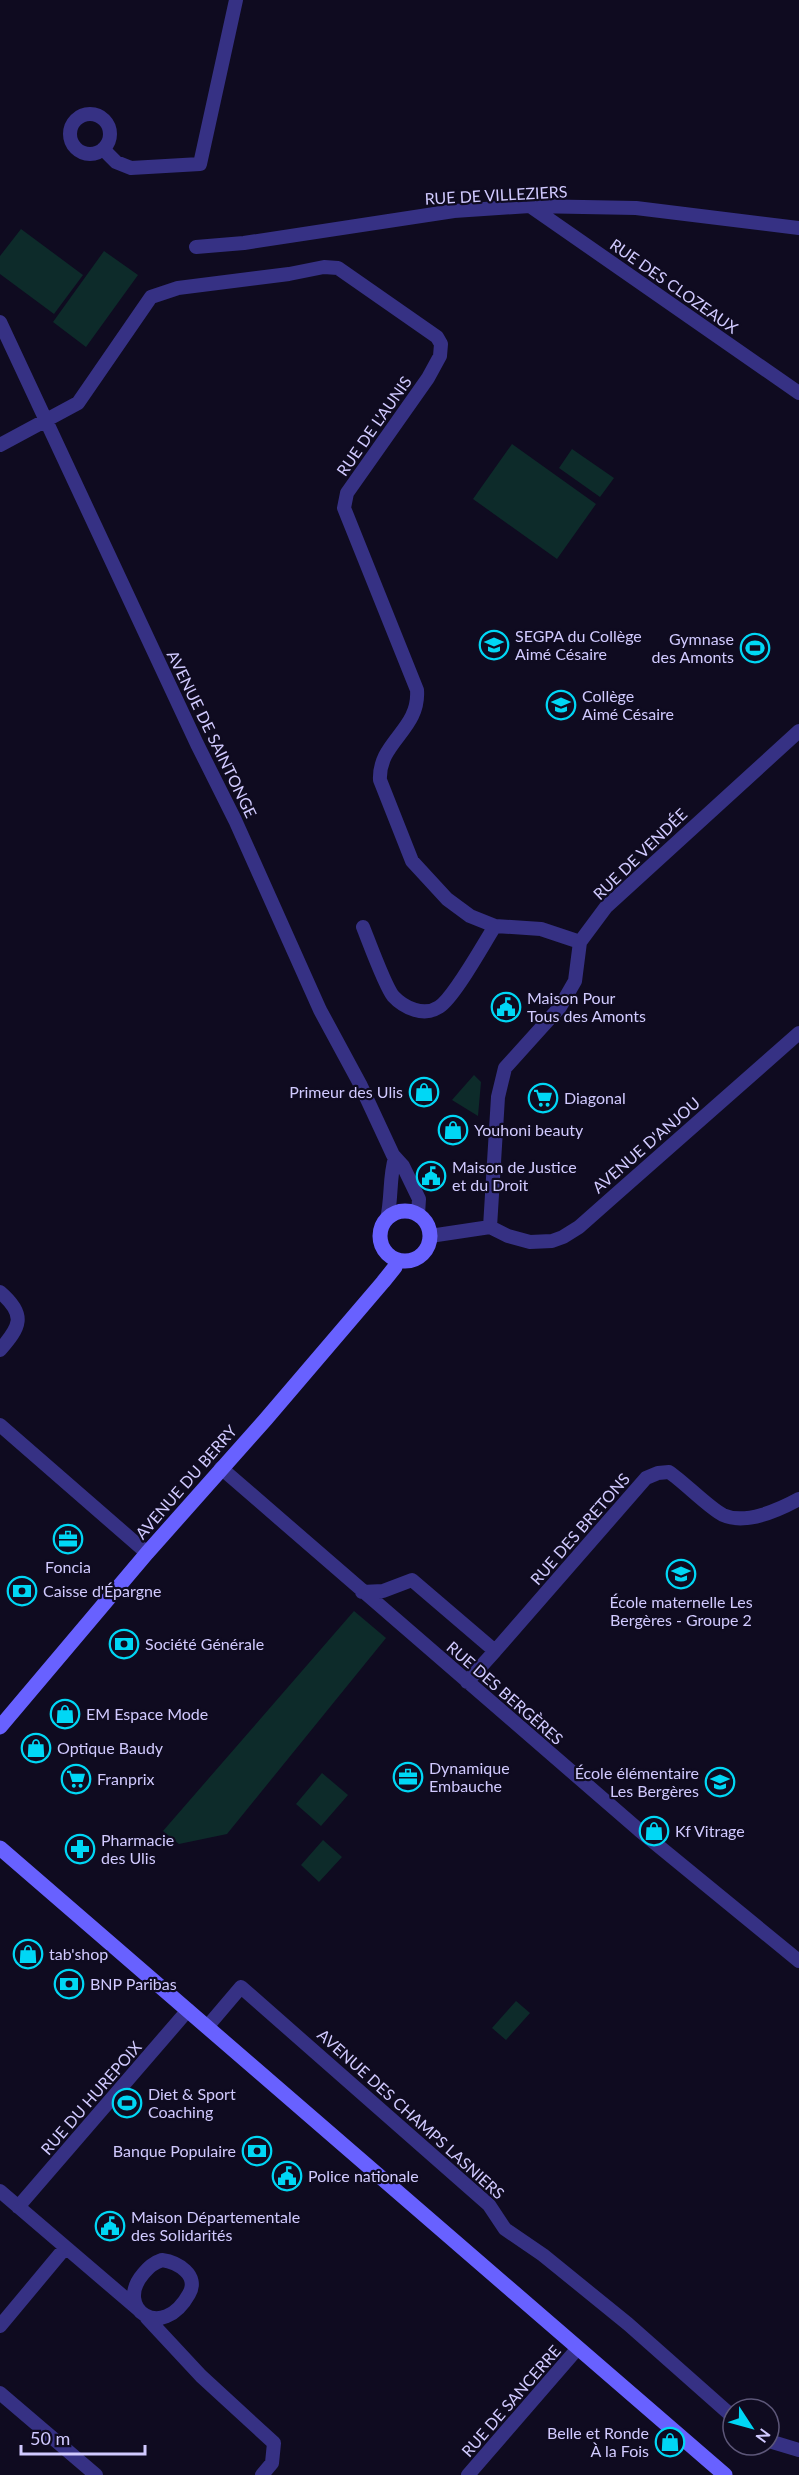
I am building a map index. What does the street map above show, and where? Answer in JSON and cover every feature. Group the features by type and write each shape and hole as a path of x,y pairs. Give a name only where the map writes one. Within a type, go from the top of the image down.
{"street":[{"path":"103,149 116,162 131,168 201,164 236,0"},
{"name":"RUE DE VILLEZIERS","path":"196,247 244,243 454,211 530,206 636,208 799,228"},
{"name":"RUE DES CLOZEAUX","path":"530,206 799,393"},
{"name":"RUE DE L'AUNIS","path":"0,445 78,403 151,297 178,288 289,274 324,267 338,267 437,337 441,344 440,356 428,378 347,493 344,508 417,690 418,703 413,717 384,756 380,769 380,780 412,861 447,899 470,916 495,926 541,929 580,942"},
{"name":"AVENUE DE SAINTONGE","path":"0,322 192,734 235,820 320,1011 360,1084 395,1158 403,1166 419,1199 418,1214"},
{"name":"RUE DE VENDÉE","path":"490,1227 498,1097 505,1068 560,1007 575,981 580,942 606,907 799,731"},
{"path":"363,927 392,995 408,1007 425,1012 440,1007 446,1000 495,926"},
{"name":"AVENUE D'ANJOU","path":"490,1227 508,1236 530,1242 552,1241 579,1227 799,1033"},
{"path":"387,1219 402,1211 418,1214 427,1224 430,1236 426,1251 420,1257 405,1262 397,1260 384,1250 380,1242 382,1226 387,1219 391,1204 391,1171 395,1158"},
{"path":"430,1236 490,1227"},
{"name":"AVENUE DU BERRY","path":"0,1727 147,1553 395,1267 397,1260"},
{"path":"0,1292 15,1308 19,1318 17,1328 0,1350"},
{"path":"0,1425 147,1553"},
{"name":"RUE DES BERGÈRES","path":"221,1468 639,1830 799,1961"},
{"name":"RUE DES BRETONS","path":"495,1651 646,1478 658,1473 669,1472 722,1515 734,1518 784,1507 799,1499"},
{"path":"362,1592 383,1591 412,1580 495,1651 467,1682"},
{"path":"0,1848 725,2475"},
{"name":"AVENUE DES CHAMPS LASNIERS","path":"207,2026 241,1987 489,2205 505,2229 543,2254 721,2405"},
{"name":"RUE DU HUREPOIX","path":"18,2207 188,2010"},
{"path":"0,2191 143,2314 201,2376 274,2443 272,2463 262,2475"},
{"path":"0,2326 65,2248"},
{"name":"RUE DE SANCERRE","path":"468,2475 578,2348"},
{"path":"0,2393 96,2475"},
{"path":"781,2445 799,2450"}],"green space":[{"path":"21,229 83,275 54,314 0,274 0,256"},
{"path":"104,251 138,275 86,347 53,322"},
{"path":"512,444 596,504 557,559 473,499"},
{"path":"572,449 614,478 600,497 559,468"},
{"path":"474,1075 481,1082 478,1116 452,1100"},
{"path":"354,1611 386,1638 227,1834 179,1844 163,1831"},
{"path":"322,1773 348,1795 321,1826 296,1804"},
{"path":"323,1840 342,1857 319,1882 301,1865"},
{"path":"516,2001 530,2013 506,2040 492,2028"}],"place":[{"name":"SEGPA du Collège Aimé Césaire","path":"494,645"},
{"name":"Gymnase des Amonts","path":"755,648"},
{"name":"Collège Aimé Césaire","path":"561,705"},
{"name":"Maison Pour Tous des Amonts","path":"506,1007"},
{"name":"Primeur des Ulis","path":"424,1092"},
{"name":"Diagonal","path":"543,1098"},
{"name":"Youhoni beauty","path":"453,1130"},
{"name":"Maison de Justice et du Droit","path":"431,1176"},
{"name":"Foncia","path":"68,1539"},
{"name":"École maternelle Les Bergères - Groupe 2","path":"681,1574"},
{"name":"Caisse d'Épargne","path":"22,1591"},
{"name":"Société Générale","path":"124,1644"},
{"name":"EM Espace Mode","path":"65,1714"},
{"name":"Optique Baudy","path":"36,1748"},
{"name":"Dynamique Embauche","path":"408,1777"},
{"name":"Franprix","path":"76,1779"},
{"name":"École élémentaire Les Bergères","path":"720,1782"},
{"name":"Kf Vitrage","path":"654,1831"},
{"name":"Pharmacie des Ulis","path":"80,1849"},
{"name":"tab'shop","path":"28,1954"},
{"name":"BNP Paribas","path":"69,1984"},
{"name":"Diet & Sport Coaching","path":"127,2103"},
{"name":"Banque Populaire","path":"257,2151"},
{"name":"Police nationale","path":"287,2176"},
{"name":"Maison Départementale des Solidarités","path":"110,2226"},
{"name":"Belle et Ronde À la Fois","path":"670,2442"}]}
